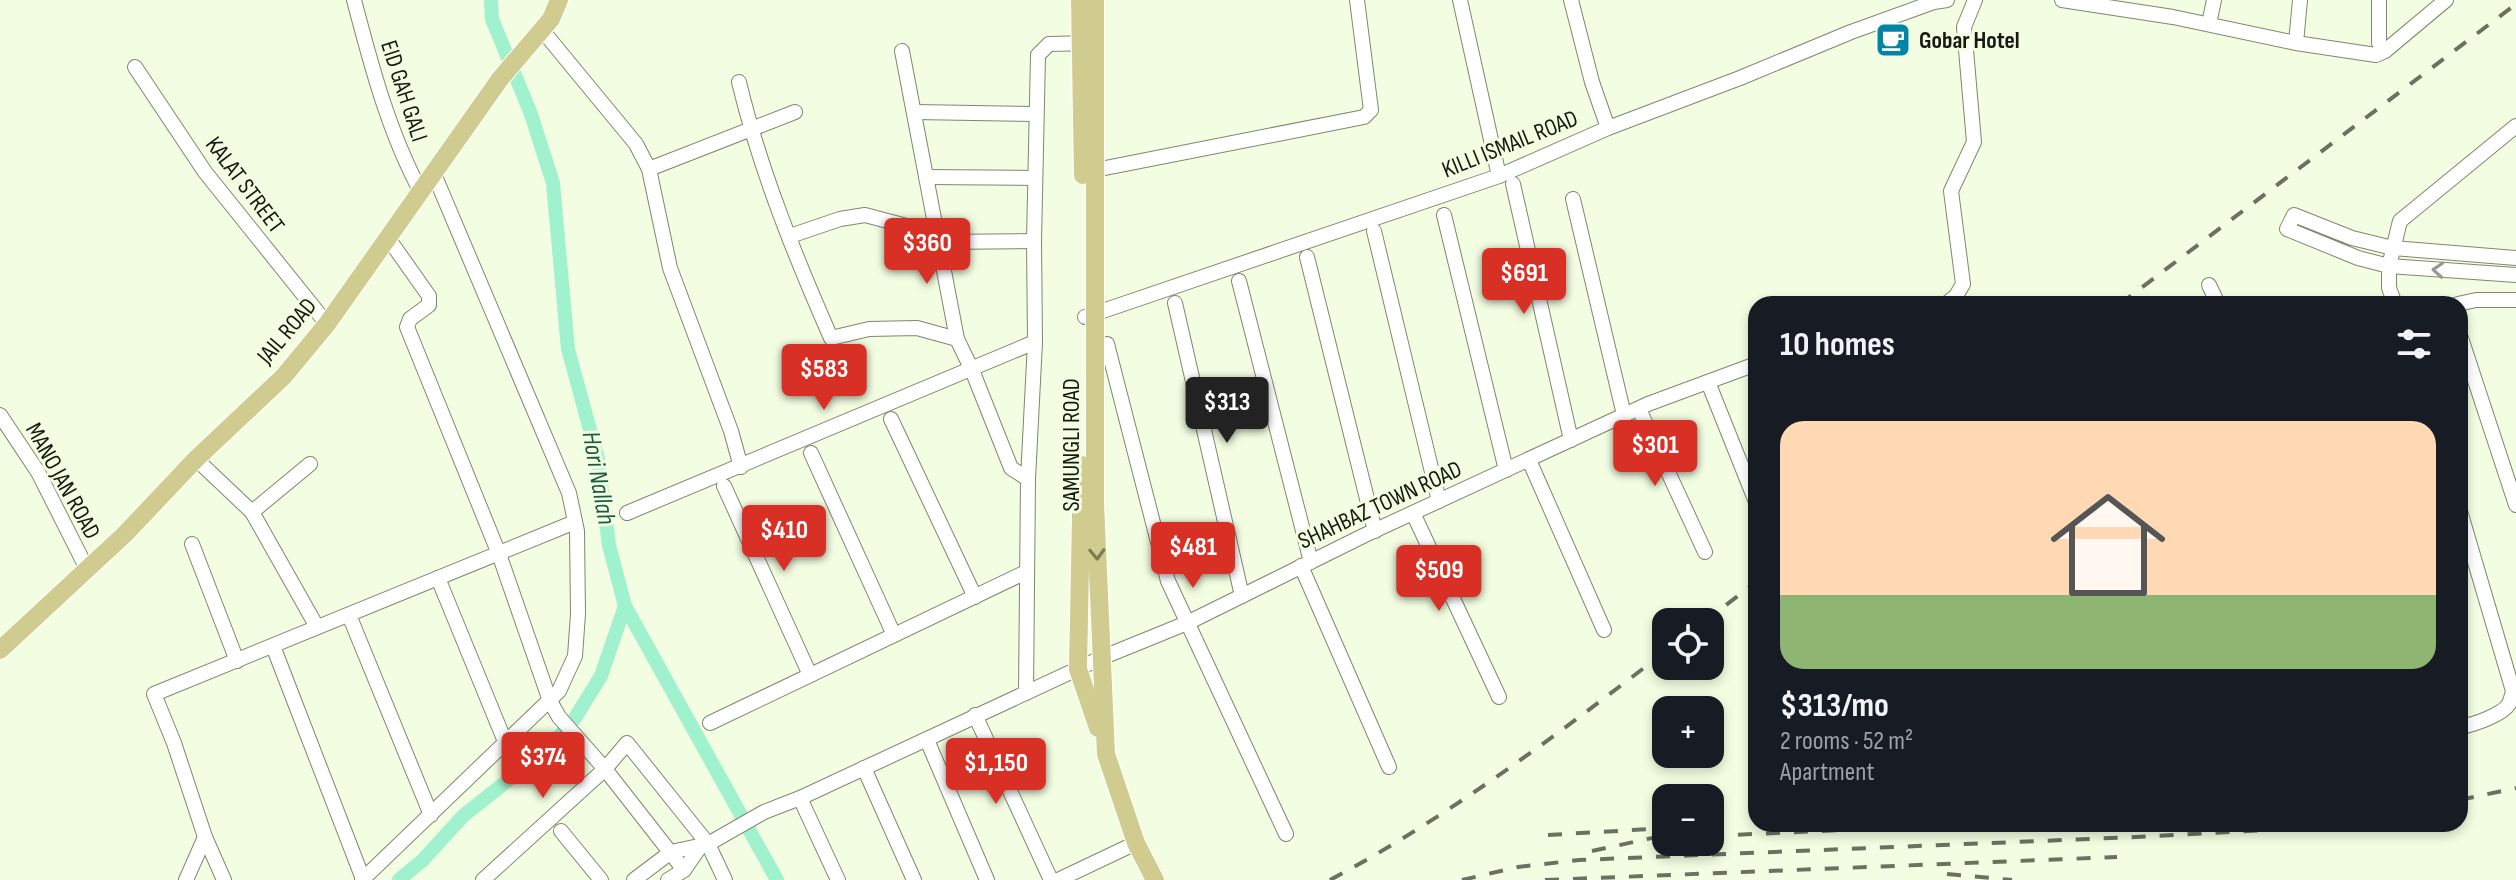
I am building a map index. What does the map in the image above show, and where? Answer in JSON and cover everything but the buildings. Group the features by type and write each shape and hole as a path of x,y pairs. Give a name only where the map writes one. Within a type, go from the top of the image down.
{"main road":[{"name":"JAIL ROAD","path":"0,650 125,534 196,459 284,376 327,324 500,79 551,19 559,0"},
{"name":"SAMUNGLI ROAD","path":"1080,0 1088,43 1095,170 1090,316"},
{"name":"SAMUNGLI ROAD","path":"1095,0 1088,43 1090,316 1106,754 1136,843 1155,880"},
{"path":"1090,316 1078,669 1106,754"}],"street":[{"name":"EID GAH GALI","path":"354,0 402,156 421,192"},
{"path":"1095,170 1364,117 1371,110 1357,0"},
{"path":"1460,0 1499,176"},
{"path":"1571,0 1592,82 1608,128"},
{"name":"KILLI ISMAIL ROAD","path":"1090,316 1499,176 1608,128 1851,32 1947,0"},
{"path":"1954,296 1963,284 1951,191 1974,142 1964,27 1975,0"},
{"path":"2062,0 2110,4 2296,43 2376,55 2385,51 2446,0"},
{"path":"2209,24 2214,0"},
{"path":"2296,43 2300,0"},
{"path":"2379,0 2379,43 2385,51"},
{"path":"542,30 636,144 649,169 670,268 731,431 741,467"},
{"path":"1026,693 1038,55 1049,44 1088,43"},
{"path":"902,51 957,339 1011,468 1028,479"},
{"name":"KALAT STREET","path":"135,67 205,172 327,324"},
{"path":"739,82 750,129 831,338 869,329 917,328 957,339"},
{"path":"649,169 795,112"},
{"path":"915,112 1036,114"},
{"path":"2392,296 2389,266 2400,221 2516,126"},
{"path":"273,646 362,879 550,701 559,691 575,656 578,614 575,522 569,493 434,174"},
{"path":"926,177 1035,178"},
{"path":"1513,184 1571,440"},
{"path":"1573,199 1624,415"},
{"path":"790,236 840,219 865,215 914,228 935,225"},
{"path":"1444,215 1506,470"},
{"path":"2516,258 2393,248 2352,238 2294,215 2287,229 2358,258 2389,266 2516,275"},
{"path":"1374,231 1439,501"},
{"path":"388,238 429,296 429,305 410,319 407,327 499,554 550,701 559,717 605,769 684,870"},
{"path":"938,242 1034,241"},
{"path":"1307,257 1375,531"},
{"path":"1239,281 1306,564 1389,767"},
{"path":"2209,285 2214,296"},
{"path":"2468,302 2516,300"},
{"path":"1175,303 1242,596"},
{"path":"627,513 1035,342"},
{"path":"1107,344 1168,581 1286,834"},
{"path":"2468,359 2516,505"},
{"name":"SHAHBAZ TOWN ROAD","path":"704,845 764,812 1101,658 1187,623 1624,415 1748,367"},
{"path":"1708,382 1748,482"},
{"path":"1639,409 1705,552"},
{"name":"MANO JAN ROAD","path":"0,415 38,472 87,569"},
{"path":"891,419 975,597"},
{"path":"811,453 894,635"},
{"path":"196,459 252,512 317,627"},
{"path":"1529,460 1604,630"},
{"path":"252,512 310,464"},
{"path":"724,486 810,675"},
{"path":"1413,513 1499,697"},
{"path":"224,880 205,837 154,694 575,522"},
{"path":"2468,538 2513,691 2510,703 2504,709 2483,721 2468,725"},
{"path":"192,544 237,661"},
{"path":"710,723 1026,572"},
{"path":"438,578 506,744"},
{"path":"349,615 431,815"},
{"path":"975,715 1051,880"},
{"path":"927,740 987,880"},
{"path":"483,880 605,769 627,743 704,845 725,880"},
{"path":"864,768 914,880"},
{"path":"800,798 838,880"},
{"path":"561,831 601,880"},
{"path":"186,880 205,837"},
{"path":"1058,880 1136,843"},
{"path":"634,880 671,852 704,845"},
{"path":"668,880 684,870 704,845"}],"waterway":[{"name":"Hori Nallah","path":"399,880 423,860 463,816 550,747 575,718 601,676 625,606 609,545 598,459 568,349 553,183 531,114 492,19 491,0"},
{"path":"625,606 777,880"}],"railway":[{"path":"2131,296 2516,4"},
{"path":"1722,608 1748,588"},
{"path":"1330,880 1461,801 1652,662"},
{"path":"2468,798 2516,788"},
{"path":"1548,835 1650,829"},
{"path":"1724,835 1799,832"},
{"path":"1462,880 1518,867 1579,860 2231,832"},
{"path":"1592,851 1652,838"},
{"path":"1545,880 2117,857"},
{"path":"1947,874 2012,880"}],"place":[{"name":"Gobar Hotel","path":"1893,40"}]}
